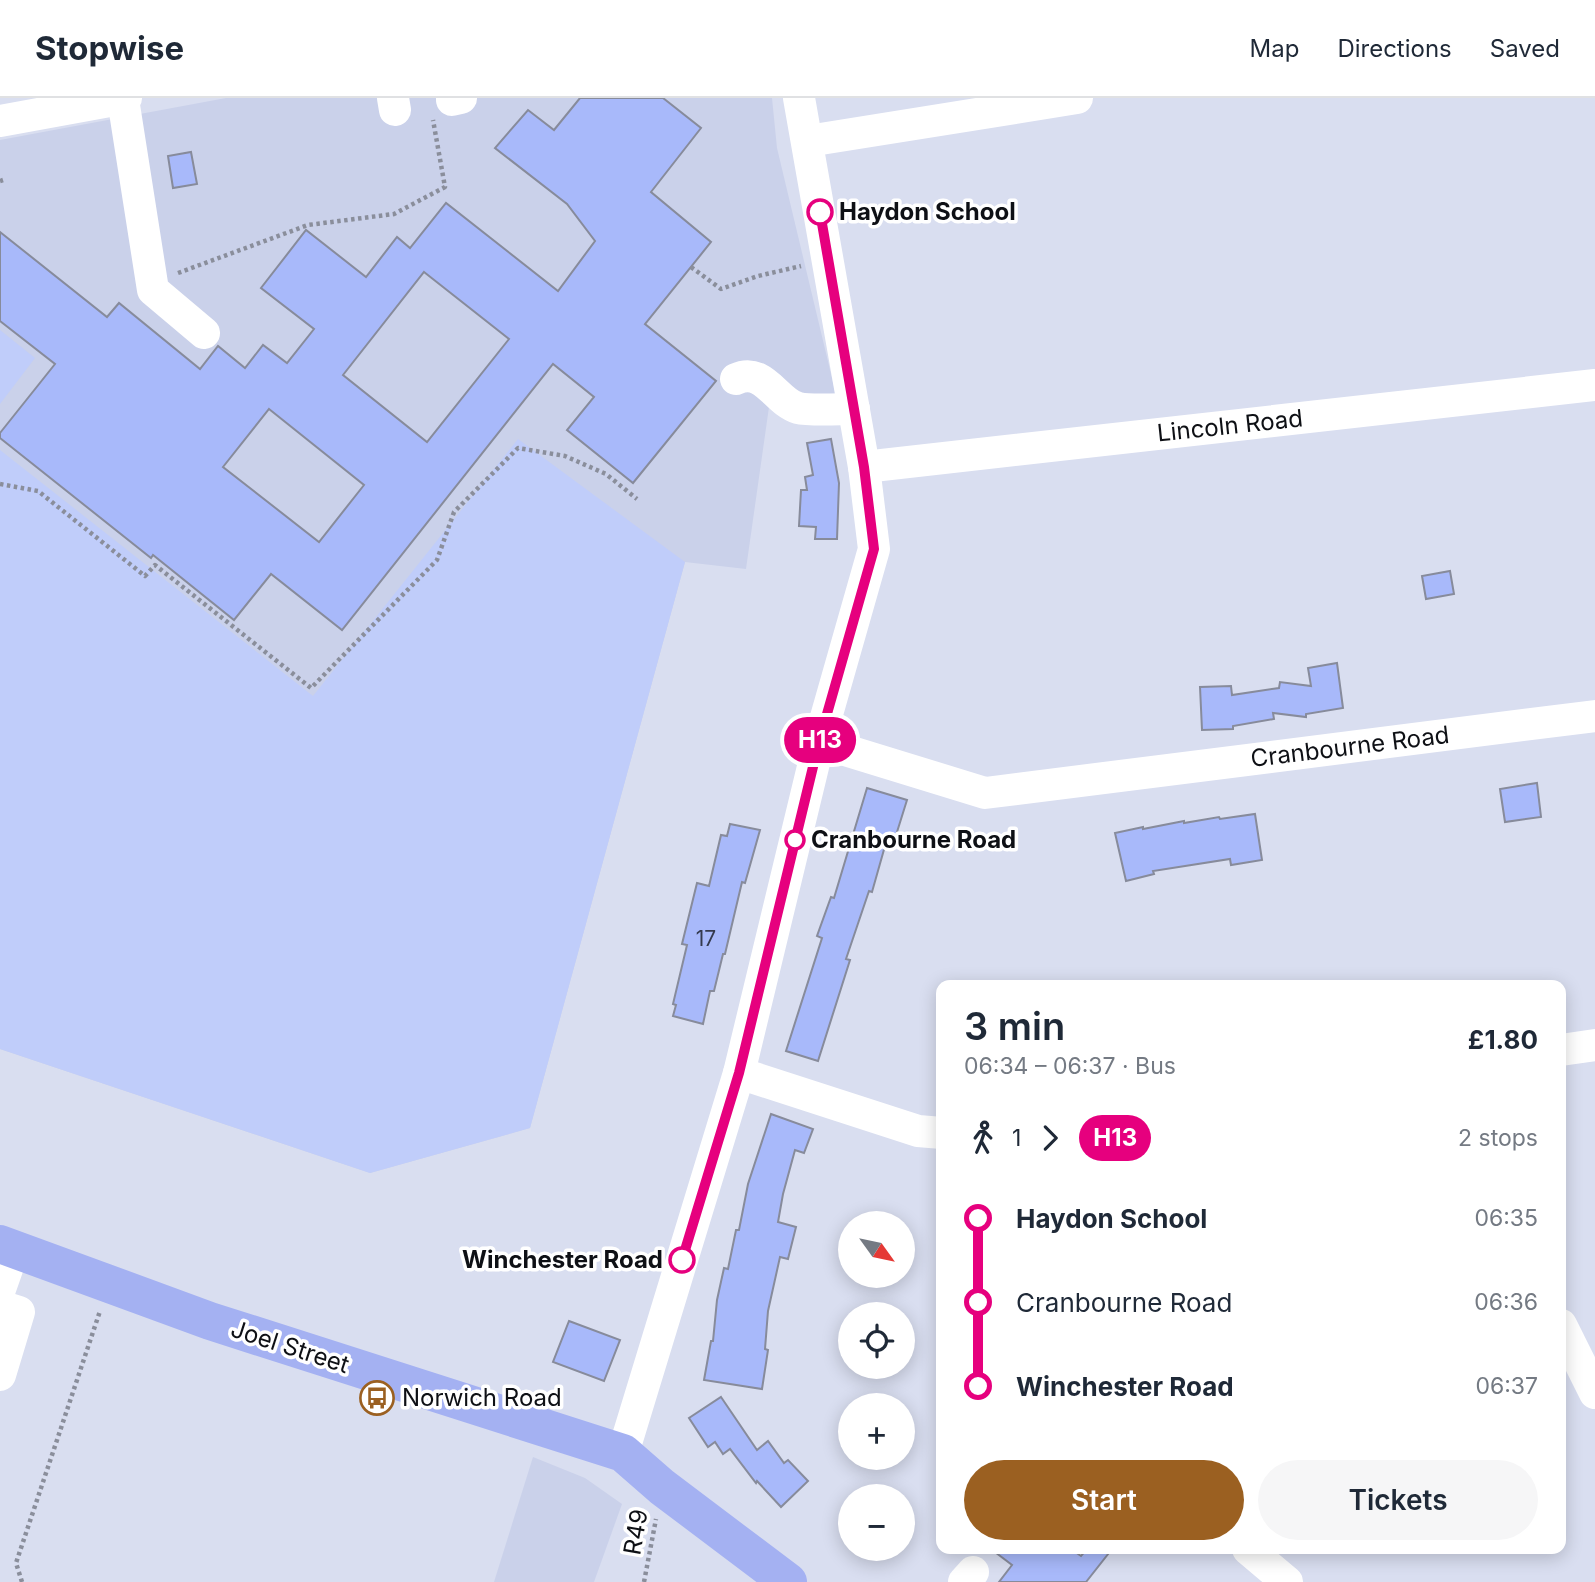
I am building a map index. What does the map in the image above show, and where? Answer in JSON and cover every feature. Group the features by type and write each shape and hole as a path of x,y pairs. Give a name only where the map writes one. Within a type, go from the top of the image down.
{"main road":[{"name":"Joel Street","path":"7,1246 210,1321 623,1453 662,1488 788,1582"}],"street":[{"path":"0,121 125,98 153,290 204,333"},
{"path":"623,1453 739,1073 819,742 874,549 864,467 799,98"},
{"path":"808,141 1077,98"},
{"path":"736,379 745,375 755,377 796,408 854,409"},
{"name":"Lincoln Road","path":"864,467 1595,385"},
{"name":"Cranbourne Road","path":"819,742 985,793 1595,716"},
{"path":"1566,1049 1595,1045"},
{"path":"739,1073 918,1131 936,1132"},
{"path":"0,1289 7,1246"},
{"path":"0,1306 19,1312 0,1375"},
{"path":"1566,1335 1595,1392"},
{"path":"1254,1554 1287,1582"}],"path":[{"path":"151,284 308,225 394,214 445,187 448,103"},
{"path":"691,267 720,289 758,276 829,260"},
{"path":"0,484 38,491 145,576 155,565 311,688 437,560 454,512 518,448 565,456 606,474 637,499"},
{"path":"22,1582 16,1563 108,1284"},
{"name":"R49","path":"644,1582 662,1488"}],"shaded area":[{"name":"Haydon School","path":"226,98 772,98 777,148 836,395 769,407 746,569 685,562 530,1128 370,1173 0,1049 0,140"},
{"path":"0,330 35,358 0,404"},
{"path":"518,439 685,562 530,1128 370,1173 0,1049 0,450 313,696"},
{"path":"533,1457 585,1478 622,1504 594,1582 494,1582"}],"building":[{"path":"580,98 663,98 701,128 651,192 711,242 645,324 716,381 633,483 567,430 594,397 553,364 342,630 271,574 234,620 0,438 0,433 55,364 0,321 0,232 107,317 119,303 200,369 218,346 245,368 263,345 287,363 314,329 261,288 306,230 366,277 397,237 410,248 446,203 558,291 595,241 567,204 495,148 528,110 554,130","holes":["424,272 509,339 427,442 343,375","269,409 364,485 319,542 223,467"]},
{"path":"191,152 197,184 173,188 168,156"},
{"path":"831,439 839,483 837,539 815,539 816,527 799,526 801,490 807,490 805,477 813,475 807,443"},
{"path":"1450,571 1454,594 1426,599 1422,576"},
{"path":"1337,663 1343,708 1306,714 1306,717 1273,713 1274,719 1233,726 1233,729 1202,730 1200,687 1231,686 1232,695 1279,688 1280,682 1311,686 1308,668"},
{"path":"1537,783 1541,817 1505,822 1500,789"},
{"path":"867,788 907,800 892,848 885,846 872,892 869,891 846,959 850,960 818,1061 786,1051 822,938 817,936 831,897 834,898"},
{"path":"1255,814 1262,860 1231,865 1230,859 1153,871 1154,874 1126,881 1115,833 1184,821"},
{"path":"730,824 760,830 745,883 742,882 725,954 714,991 710,991 703,1024 673,1016 676,1005 673,1004 687,945 682,944 697,883 709,886 721,835 727,836"},
{"path":"771,1114 813,1129 804,1153 795,1150 783,1194 778,1222 796,1227 788,1259 780,1257 768,1311 765,1349 768,1350 762,1389 704,1380 724,1268 728,1269 748,1184"},
{"path":"569,1321 620,1340 604,1381 553,1362"},
{"path":"721,1397 757,1450 768,1441 784,1463 788,1460 808,1481 781,1507 757,1481 756,1483 730,1449 723,1454 715,1442 708,1447 689,1418"},
{"path":"998,1554 1108,1554 1086,1582 999,1582 1012,1565"}],"bus line":[{"name":"H13","path":"682,1260 739,1073 819,742 874,549 864,467 820,212"}],"place":[{"name":"Haydon School","path":"820,212"},
{"name":"Cranbourne Road","path":"795,840"},
{"name":"Winchester Road","path":"682,1260"},
{"name":"Norwich Road","path":"377,1398"}]}
